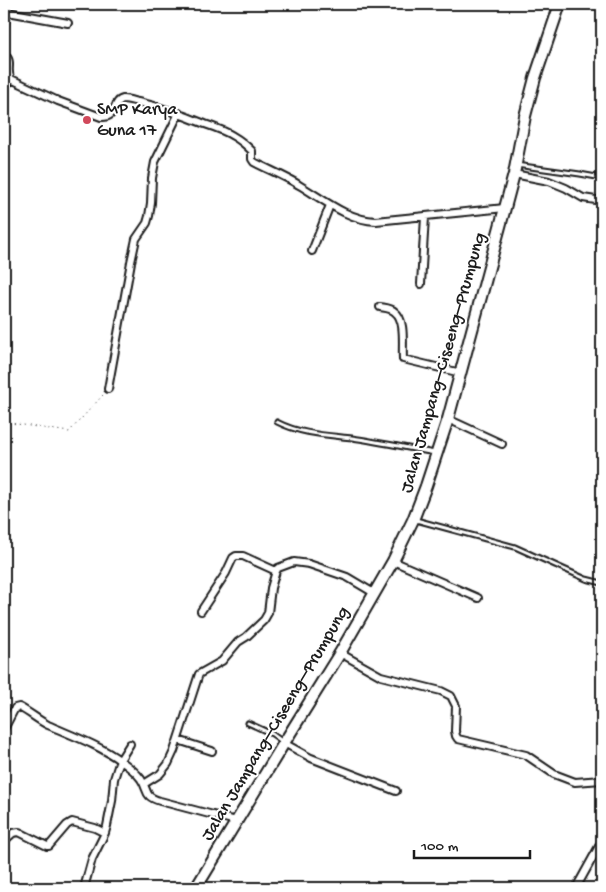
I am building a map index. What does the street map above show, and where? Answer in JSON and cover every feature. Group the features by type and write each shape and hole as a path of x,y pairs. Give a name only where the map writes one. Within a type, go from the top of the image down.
{"main road":[{"name":"Jalan Jampang–Ciseeng–Prumpung","path":"196,888 340,653 393,561 413,520 448,419 515,170 525,116 535,78 560,4"}],"street":[{"path":"4,27 9,4"},
{"path":"8,12 68,23"},
{"path":"4,54 8,58 8,74 11,79 58,101 101,117 107,117 112,114 118,102 123,99 157,106 232,135 252,151 254,162 358,218 371,221 505,208"},
{"path":"4,89 11,79"},
{"path":"108,389 136,239 147,223 149,216 155,162 179,114"},
{"path":"515,170 566,188 583,198 602,201"},
{"path":"312,252 330,204"},
{"path":"421,284 425,217"},
{"path":"380,307 390,309 401,318 403,359 461,373"},
{"path":"448,419 502,444"},
{"path":"201,611 236,556 243,556 276,571"},
{"path":"393,561 478,598"},
{"path":"144,784 160,774 168,764 178,740 199,674 222,661 238,642 264,620 268,613 271,588 278,568 294,562 309,564 347,577 374,593"},
{"path":"340,653 381,676 441,691 451,696 456,706 455,731 458,739 526,755 554,774 575,782 602,780"},
{"path":"4,729 15,708 18,707 39,720 87,742 120,760 135,772 144,784 148,795 155,799 236,821"},
{"path":"178,740 212,751"},
{"path":"284,743 311,758 396,791"},
{"path":"84,888 92,858 105,833 112,801 114,780 120,760 130,744"},
{"path":"4,841 19,832 49,846 67,825 72,822 95,828 105,833"},
{"path":"576,888 602,841"}],"lane":[{"path":"515,170 580,174 602,178"},
{"path":"277,422 306,432 437,453"},
{"path":"413,520 515,547 586,579 602,583"},
{"path":"248,723 272,734 284,743"}],"path":[{"path":"4,422 69,432 108,389"}],"place":[{"name":"SMP Karya Guna 17","path":"87,120"}]}
